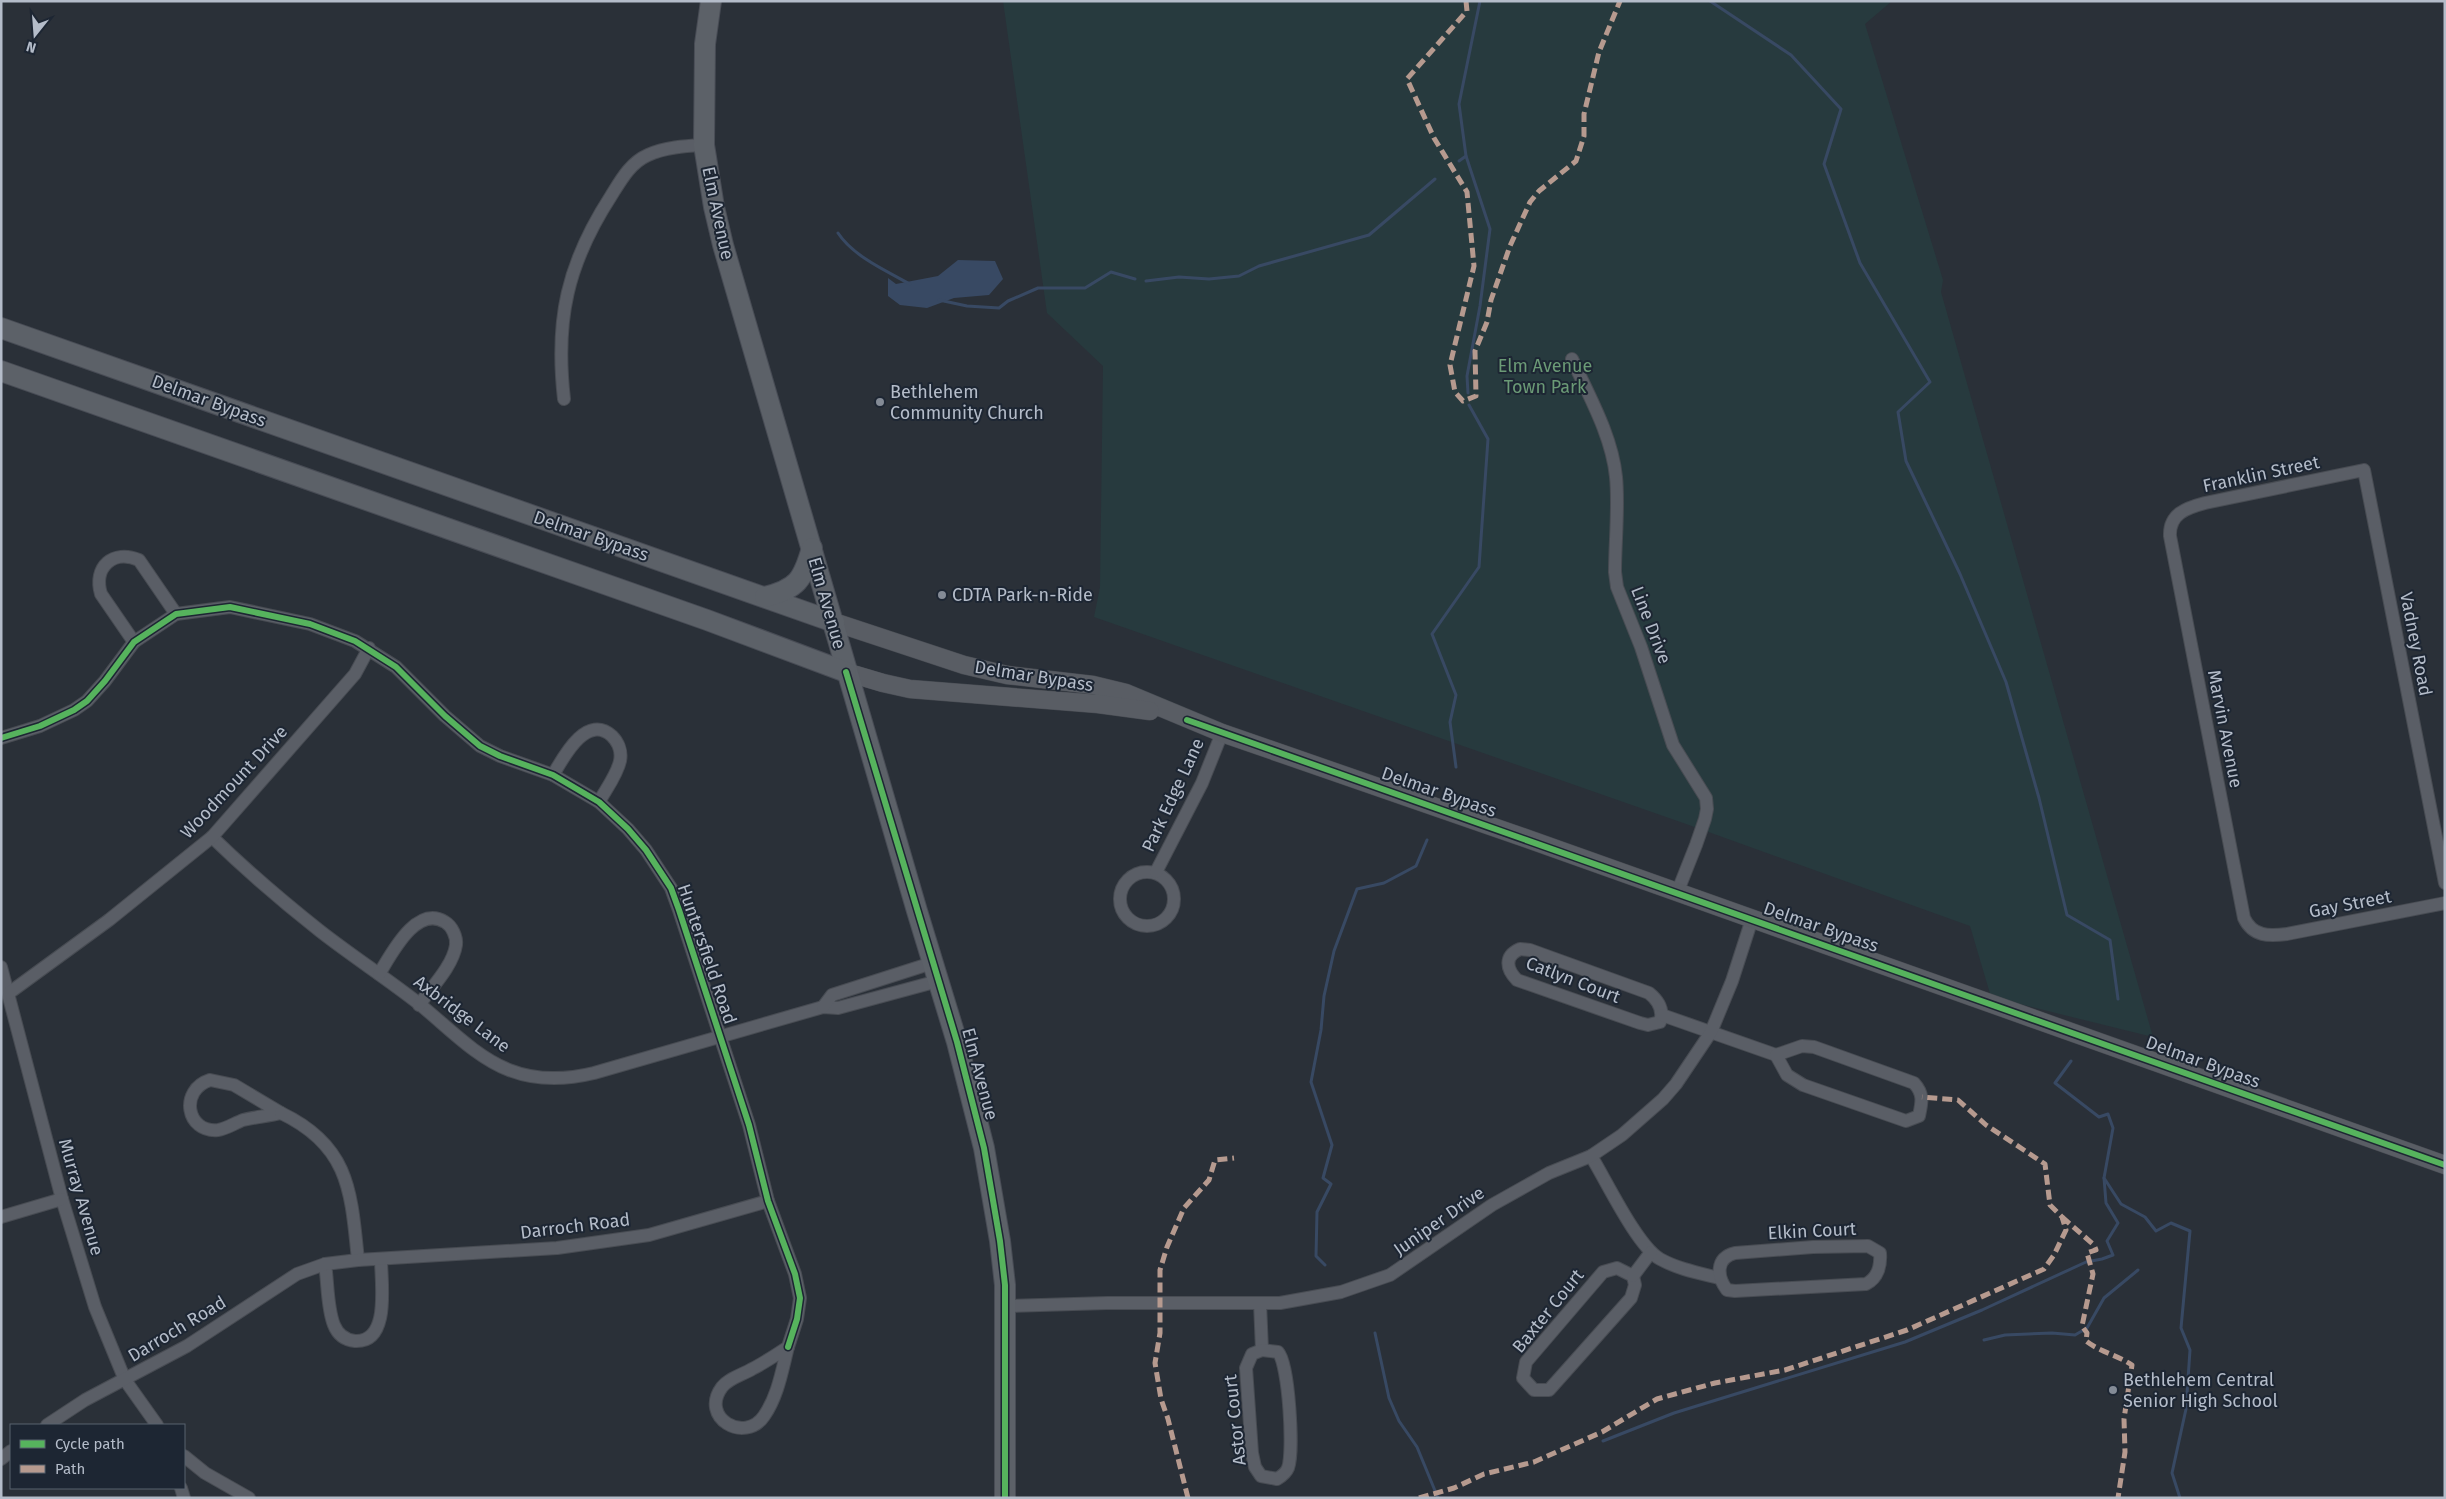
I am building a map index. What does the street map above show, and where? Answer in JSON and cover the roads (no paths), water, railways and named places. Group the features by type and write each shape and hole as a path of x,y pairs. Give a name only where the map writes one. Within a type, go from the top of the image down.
{"main road":[{"name":"Elm Avenue","path":"711,1 705,44 704,145 722,245 834,622 846,672 861,716 957,1042 984,1148 1000,1241 1006,1306 1005,1498"},
{"name":"Delmar Bypass","path":"1,328 834,622"},
{"name":"Delmar Bypass","path":"1,371 708,620 846,672"},
{"path":"765,597 788,590 800,579 806,568 812,548"}],"street":[{"path":"564,399 560,360 568,288 573,270 601,211 629,168 648,154 662,150 704,145"},
{"name":"Line Drive","path":"1572,359 1600,421 1616,477 1614,572 1617,587 1641,647 1673,745 1706,798 1705,819 1677,893"},
{"name":"Franklin Street","path":"2172,522 2181,511 2205,503 2364,470"},
{"name":"Vadney Road","path":"2364,470 2445,883"},
{"name":"Marvin Avenue","path":"2172,522 2170,536 2244,918 2248,927 2261,935"},
{"path":"134,642 101,594 99,587 101,571 112,559 121,556 139,560 176,614"},
{"name":"Huntersfield Road","path":"1,738 40,726 74,710 87,701 105,681 134,642 176,614 222,607 251,610 310,624 368,648 396,667 445,716 480,746 500,756 553,775 599,802 628,829 646,850 671,888 749,1125 768,1200 795,1274 800,1298 797,1319 778,1388 763,1417 756,1424 744,1428 726,1425 721,1420 716,1403 723,1386 788,1347"},
{"name":"Delmar Bypass","path":"834,622 964,665 1007,675 1094,685 1126,693 1222,733 2445,1165"},
{"name":"Woodmount Drive","path":"8,993 109,920 212,837 355,674 368,648"},
{"name":"Delmar Bypass","path":"846,672 910,689 1135,708 1187,720"},
{"path":"1036,700 1041,679"},
{"path":"553,775 571,746 583,735 595,731 610,734 616,741 620,759 618,769 599,802"},
{"name":"Park Edge Lane","path":"1156,872 1202,784 1222,733"},
{"name":"Axbridge Lane","path":"212,837 256,879 321,932 379,974 448,1029 496,1064 509,1070 539,1077 569,1079 594,1074 823,1007 838,1008 879,997 935,972"},
{"name":"Park Edge Lane","path":"1156,872 1170,883 1174,891 1173,909 1162,922 1153,926 1135,924 1128,918 1120,902 1124,884 1138,873 1156,872"},
{"name":"Gay Street","path":"2261,935 2287,934 2445,903"},
{"path":"379,974 404,937 419,922 430,918 447,922 452,930 456,945 447,965 419,1005"},
{"name":"Juniper Drive","path":"1006,1306 1107,1303 1280,1303 1341,1292 1390,1275 1492,1205 1549,1173 1591,1156 1622,1135 1663,1099 1676,1084 1712,1032 1732,981 1752,919"},
{"name":"Catlyn Court","path":"1520,949 1530,950 1649,993 1656,999 1662,1015 1660,1022 1648,1026 1529,986 1517,980 1510,973 1508,962 1514,952 1520,949"},
{"name":"Murray Avenue","path":"1,967 62,1199 95,1307 125,1380 156,1424"},
{"name":"Axbridge Lane","path":"823,1007 832,994 875,981 935,972"},
{"path":"875,981 879,997"},
{"path":"1662,1015 1776,1055 1802,1046 1814,1047 1914,1083 1920,1090 1922,1097 1919,1116 1906,1121 1803,1085 1787,1074 1776,1055"},
{"path":"281,1113 243,1120 219,1130 206,1129 195,1120 190,1107 191,1096 195,1088 204,1082 218,1080 234,1085 317,1134 330,1149 341,1168 348,1189 358,1260"},
{"name":"Elkin Court","path":"1591,1156 1651,1252 1670,1263 1719,1278 1727,1290 1866,1284 1870,1283 1881,1266 1880,1253 1868,1246 1813,1247 1735,1253 1724,1259 1718,1273 1719,1278"},
{"path":"1,1217 62,1199"},
{"name":"Darroch Road","path":"49,1424 85,1400 187,1346 297,1274 326,1264 358,1260 557,1248 649,1234 768,1200"},
{"name":"Baxter Court","path":"1633,1276 1651,1252"},
{"path":"326,1264 334,1324 341,1336 347,1340 357,1341 365,1340 371,1336 381,1318 381,1259"},
{"name":"Baxter Court","path":"1622,1269 1633,1276 1635,1284 1630,1298 1559,1380 1549,1390 1544,1392 1530,1387 1523,1378 1526,1362 1603,1272 1622,1269"},
{"path":"1260,1303 1262,1350"},
{"name":"Astor Court","path":"1262,1350 1278,1352 1282,1357 1286,1375 1291,1453 1288,1469 1277,1479 1261,1476 1255,1468 1252,1453 1246,1368 1252,1354 1262,1350"},
{"path":"186,1463 249,1498"}],"water":[{"path":"958,260 995,261 1003,279 989,295 954,298 927,308 900,305 888,296 888,278 896,284 938,276"}],"waterway":[{"path":"1468,393 1467,376 1480,306 1490,229 1466,156 1459,104 1480,1"},
{"path":"1710,1 1791,55 1841,109 1824,164 1860,263 1930,382 1898,412 1906,461 1960,574 2006,682 2039,798 2067,915 2110,940 2118,999"},
{"path":"1459,161 1466,156"},
{"path":"1146,281 1179,277 1209,279 1239,276 1259,266 1369,235 1435,179"},
{"path":"838,233 861,256 910,284"},
{"path":"939,300 967,306 999,308 1008,301 1038,288 1085,288 1111,272 1135,279"},
{"path":"1456,767 1450,722 1456,695 1432,634 1479,567 1488,439 1469,405"},
{"path":"1325,1265 1316,1256 1317,1212 1331,1184 1323,1178 1332,1145 1311,1082 1321,1030 1324,996 1334,951 1357,889 1384,883 1416,866 1427,840"},
{"path":"2071,1061 2055,1083 2099,1117 2108,1114 2113,1128 2104,1178 2121,1204 2145,1217 2156,1231 2171,1223 2190,1231 2181,1328 2190,1350 2186,1409 2172,1473 2180,1498"},
{"path":"1603,1441 1674,1413 1905,1342 1982,1310 2086,1262 2113,1255 2107,1241 2118,1223 2106,1203 2104,1178"},
{"path":"1984,1340 2005,1335 2052,1333 2075,1335 2087,1328 2104,1298 2138,1270"},
{"path":"1375,1333 1389,1398 1399,1421 1417,1447 1438,1498"}],"place":[{"name":"Bethlehem Community Church","path":"880,402"},
{"name":"CDTA Park-n-Ride","path":"942,595"},
{"name":"Bethlehem Central Senior High School","path":"2113,1390"}],"park label":[{"name":"Elm Avenue Town Park","path":"1545,376"}]}
